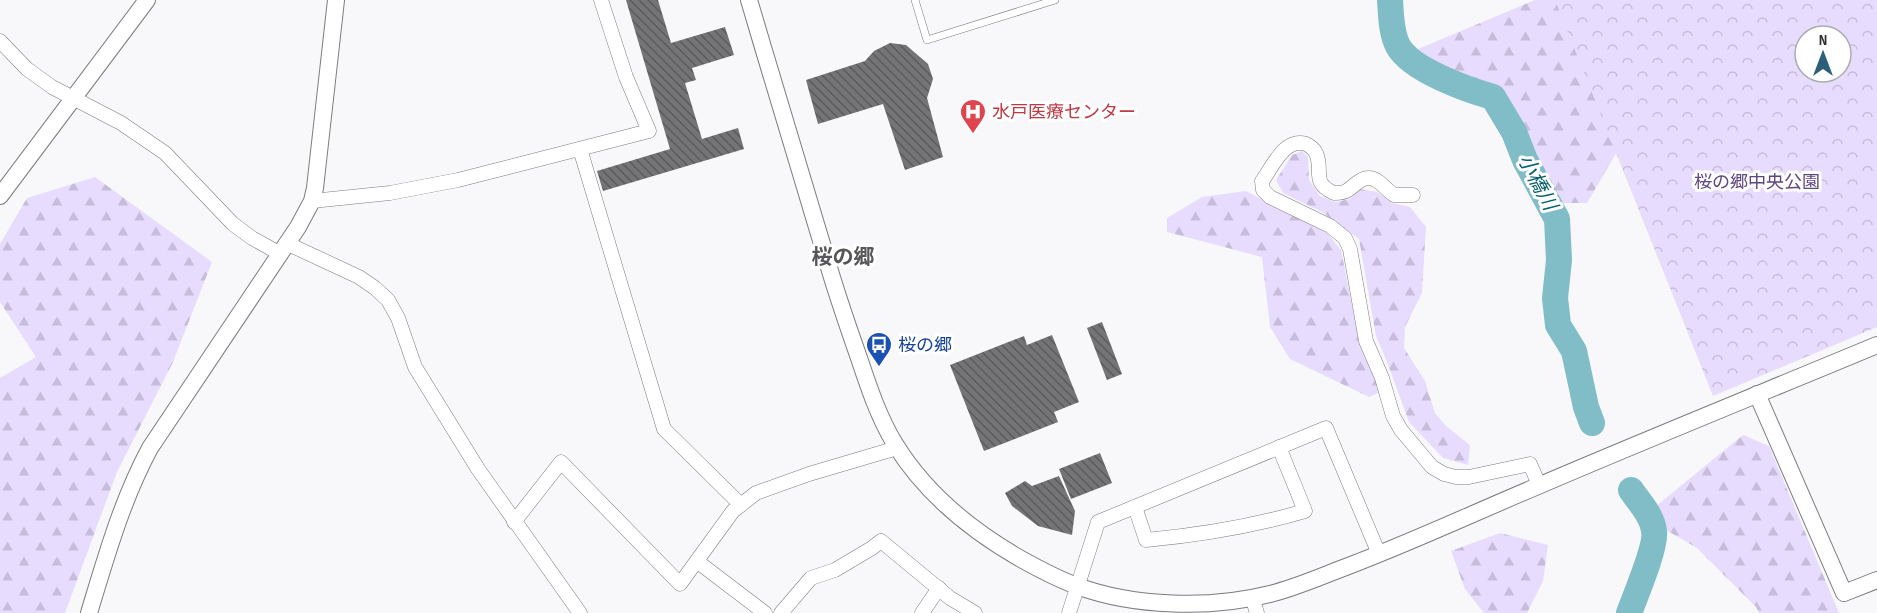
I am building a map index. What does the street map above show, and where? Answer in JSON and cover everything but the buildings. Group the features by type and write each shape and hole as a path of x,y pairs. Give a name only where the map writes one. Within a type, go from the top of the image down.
{"street":[{"path":"0,196 147,0"},
{"path":"88,613 118,519 144,458 312,201 318,169 336,0"},
{"path":"312,201 390,193 458,180 649,131 626,77 601,0"},
{"path":"749,0 840,306 884,426 913,470 943,502 976,530 1002,549 1078,586 1116,596 1159,602 1255,605 1877,345"},
{"path":"0,41 27,69 52,87 121,123 165,153 233,224 252,238 359,277 388,300 398,318 415,368 478,469 580,613"},
{"path":"1413,195 1394,195 1371,178 1363,178 1348,190 1334,193 1322,186 1318,180 1318,161 1315,150 1300,143 1286,148 1262,181 1263,190 1270,197 1330,226 1346,238 1350,249 1366,341 1382,378 1393,416 1401,430 1432,467 1444,474 1469,477 1530,464 1539,485"},
{"path":"580,149 664,429 741,505"},
{"path":"1757,394 1844,593 1877,580"},
{"path":"1069,613 1098,522 1326,428 1379,554"},
{"path":"1135,507 1146,540 1188,536 1305,511 1279,447"},
{"path":"514,522 561,462 680,584 733,512 756,493 809,474 897,448"},
{"path":"781,613 811,578 835,570 881,541 939,588 975,613"},
{"path":"698,562 747,608 765,613"},
{"path":"922,613 939,588"}],"lane":[{"path":"915,0 927,40 1055,0"}],"green space":[{"path":"1535,0 1611,0 1635,121 1587,203 1560,203 1501,98 1457,78 1418,49"},
{"name":"桜の郷中央公園","path":"1555,0 1877,0 1877,327 1713,396"},
{"path":"1302,151 1308,157 1309,180 1320,196 1335,202 1350,199 1360,189 1377,192 1392,203 1410,207 1426,227 1422,293 1405,327 1404,348 1425,381 1435,413 1446,426 1470,445 1468,465 1443,458 1409,422 1376,336 1359,239 1322,212 1283,193 1276,180 1292,155"},
{"path":"95,177 212,262 173,362 117,472 65,613 0,613 0,378 36,357 0,302 0,244 27,198"},
{"path":"1246,191 1328,234 1341,250 1360,346 1380,392 1369,397 1290,359 1270,327 1262,257 1167,232 1167,218 1202,197"},
{"path":"1743,435 1769,446 1839,613 1759,613 1756,607 1697,548 1666,530 1655,507"},
{"path":"1500,533 1548,545 1543,581 1527,613 1484,613 1465,589 1451,551"}],"waterway":[{"name":"小橋川","path":"1390,0 1394,35 1405,55 1441,78 1493,97 1514,132 1525,160 1557,219 1559,260 1555,298 1558,325 1574,351 1586,407 1592,423"},
{"name":"小橋川","path":"1629,613 1645,571 1654,538 1651,520 1631,490"}],"place":[{"name":"水戸医療センター","path":"973,135"},
{"name":"桜の郷","path":"879,368"}],"district":[{"name":"桜の郷","path":"843,257"}]}
